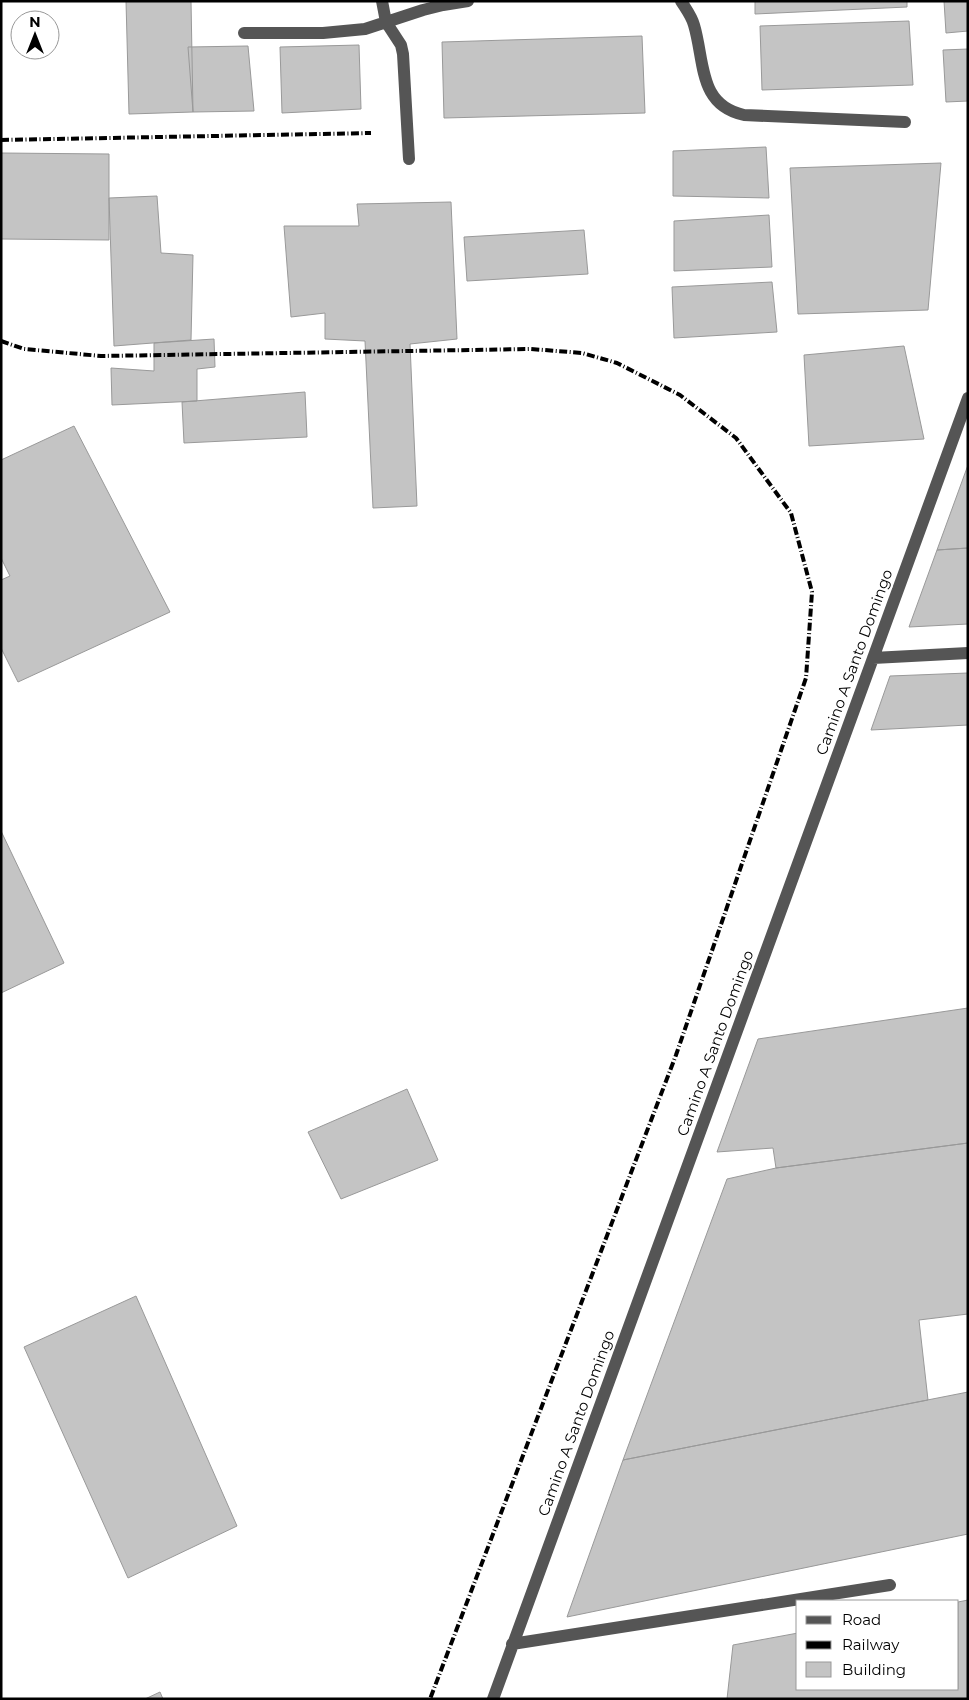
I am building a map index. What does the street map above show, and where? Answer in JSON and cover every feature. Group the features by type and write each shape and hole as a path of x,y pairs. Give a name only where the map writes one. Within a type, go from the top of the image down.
{"street":[{"path":"382,1 386,22 401,45 403,54 409,159"},
{"path":"244,34 323,34 365,29 443,5 468,1"},
{"path":"681,1 694,23 709,90 716,102 726,110 744,115 905,122"},
{"name":"Camino A Santo Domingo","path":"493,1699 968,398"},
{"path":"873,658 968,653"},
{"path":"512,1644 890,1585"}],"building":[{"path":"126,1 191,1 193,112 129,114"},
{"path":"755,1 907,1 907,7 755,14"},
{"path":"944,1 968,1 968,31 946,33"},
{"path":"909,21 913,85 762,90 760,26"},
{"path":"642,36 645,113 444,118 442,42"},
{"path":"359,45 361,109 282,113 280,47"},
{"path":"248,46 254,111 193,112 188,47"},
{"path":"968,49 968,101 946,102 943,50"},
{"path":"766,147 769,198 673,196 673,151"},
{"path":"1,153 109,154 109,240 1,239"},
{"path":"941,163 928,310 798,314 790,168"},
{"path":"157,196 161,253 193,255 191,340 114,346 109,198"},
{"path":"451,202 457,339 410,344 417,506 373,508 365,341 325,339 325,313 291,317 284,226 359,226 357,204"},
{"path":"769,215 772,267 674,271 674,221"},
{"path":"584,230 588,274 467,281 464,237"},
{"path":"772,282 777,332 674,338 672,287"},
{"path":"214,339 215,367 197,369 197,401 112,405 111,368 154,371 154,343"},
{"path":"904,346 924,439 809,446 804,355"},
{"path":"305,392 307,437 184,443 182,402"},
{"path":"74,426 170,612 18,682 1,648 1,580 10,576 1,558 1,460"},
{"path":"968,465 968,548 937,550"},
{"path":"968,548 968,624 909,627 937,550"},
{"path":"968,673 968,725 871,730 890,676"},
{"path":"1,831 64,963 1,993"},
{"path":"968,1008 968,1143 776,1168 773,1148 717,1152 758,1039"},
{"path":"407,1089 438,1160 341,1199 308,1132"},
{"path":"968,1143 968,1314 919,1320 928,1400 623,1460 727,1179 776,1168"},
{"path":"136,1296 237,1526 128,1578 24,1347"},
{"path":"968,1392 968,1534 567,1617 623,1460"},
{"path":"968,1600 968,1699 727,1699 733,1645 796,1633 796,1690 959,1690 959,1602"},
{"path":"160,1692 163,1699 145,1699"}],"railway":[{"path":"1,140 371,133"},
{"path":"1,341 24,349 101,356 531,349 582,353 617,363 680,395 736,438 791,513 812,592 806,678 676,1055 430,1699"}]}
